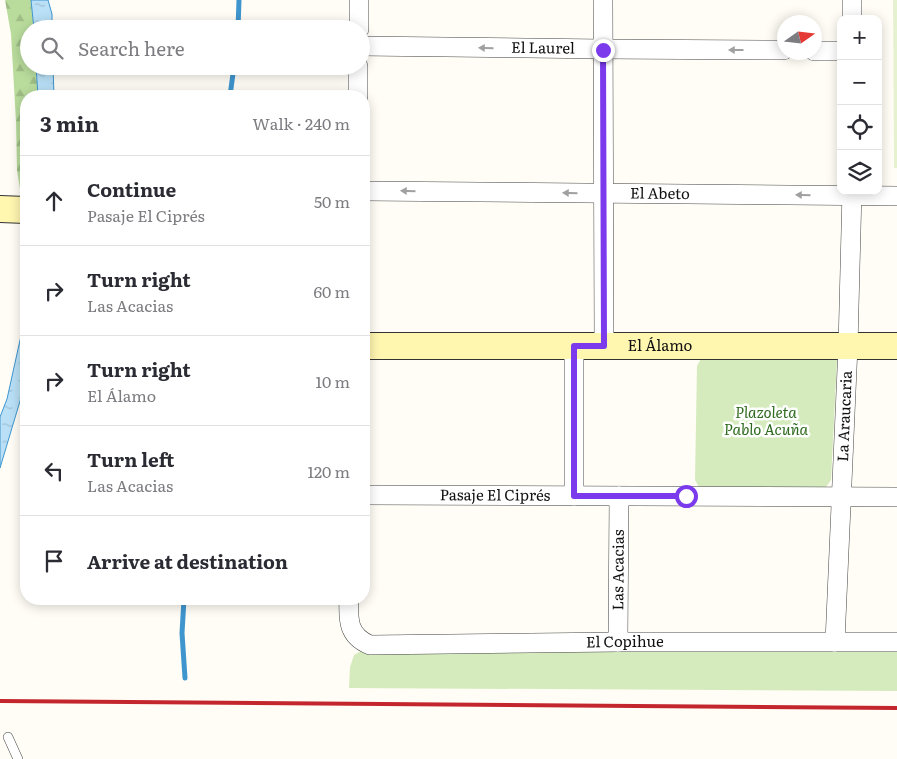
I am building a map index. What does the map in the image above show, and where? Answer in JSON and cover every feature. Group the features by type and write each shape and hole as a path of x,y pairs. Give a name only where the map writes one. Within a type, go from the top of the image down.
{"street":[{"path":"359,0 359,20"},
{"path":"603,0 604,346"},
{"path":"852,0 852,15"},
{"name":"El Laurel","path":"370,46 603,50 777,50"},
{"path":"822,51 837,51"},
{"path":"358,75 358,90"},
{"name":"El Abeto","path":"370,191 837,194"},
{"name":"La Araucaria","path":"835,642 848,346 852,195"},
{"name":"El Abeto","path":"874,195 897,196"},
{"path":"0,208 20,210"},
{"name":"El Álamo","path":"370,346 897,346"},
{"path":"574,346 574,496"},
{"name":"Pasaje El Ciprés","path":"370,495 897,497"},
{"name":"Las Acacias","path":"618,642 619,496"},
{"name":"El Copihue","path":"349,605 348,616 356,636 361,642 370,646 618,642 897,642"}],"lane":[{"path":"8,737 18,759"}],"green space":[{"path":"5,0 31,0 33,20 20,20 20,75 37,75 38,90 20,90 20,189 17,170 11,34"},
{"path":"893,0 897,0 897,168 894,168"},
{"name":"Plazoleta Pablo Acuña","path":"703,355 833,355 837,360 831,480 826,487 700,489 695,480 697,366"},
{"path":"897,648 897,691 349,688 350,667 354,655 365,649"}],"water":[{"path":"31,0 48,0 52,20 33,20"},
{"path":"37,75 53,75 54,90 38,90"},
{"path":"20,340 20,401 0,468 0,417 7,399"}],"waterway":[{"path":"238,20 239,0"},
{"path":"231,90 233,75"},
{"path":"184,605 182,633 185,678"}],"railway":[{"path":"0,701 897,708"}],"route":[{"path":"603,50 604,346 574,346 574,496 686,496"}]}
